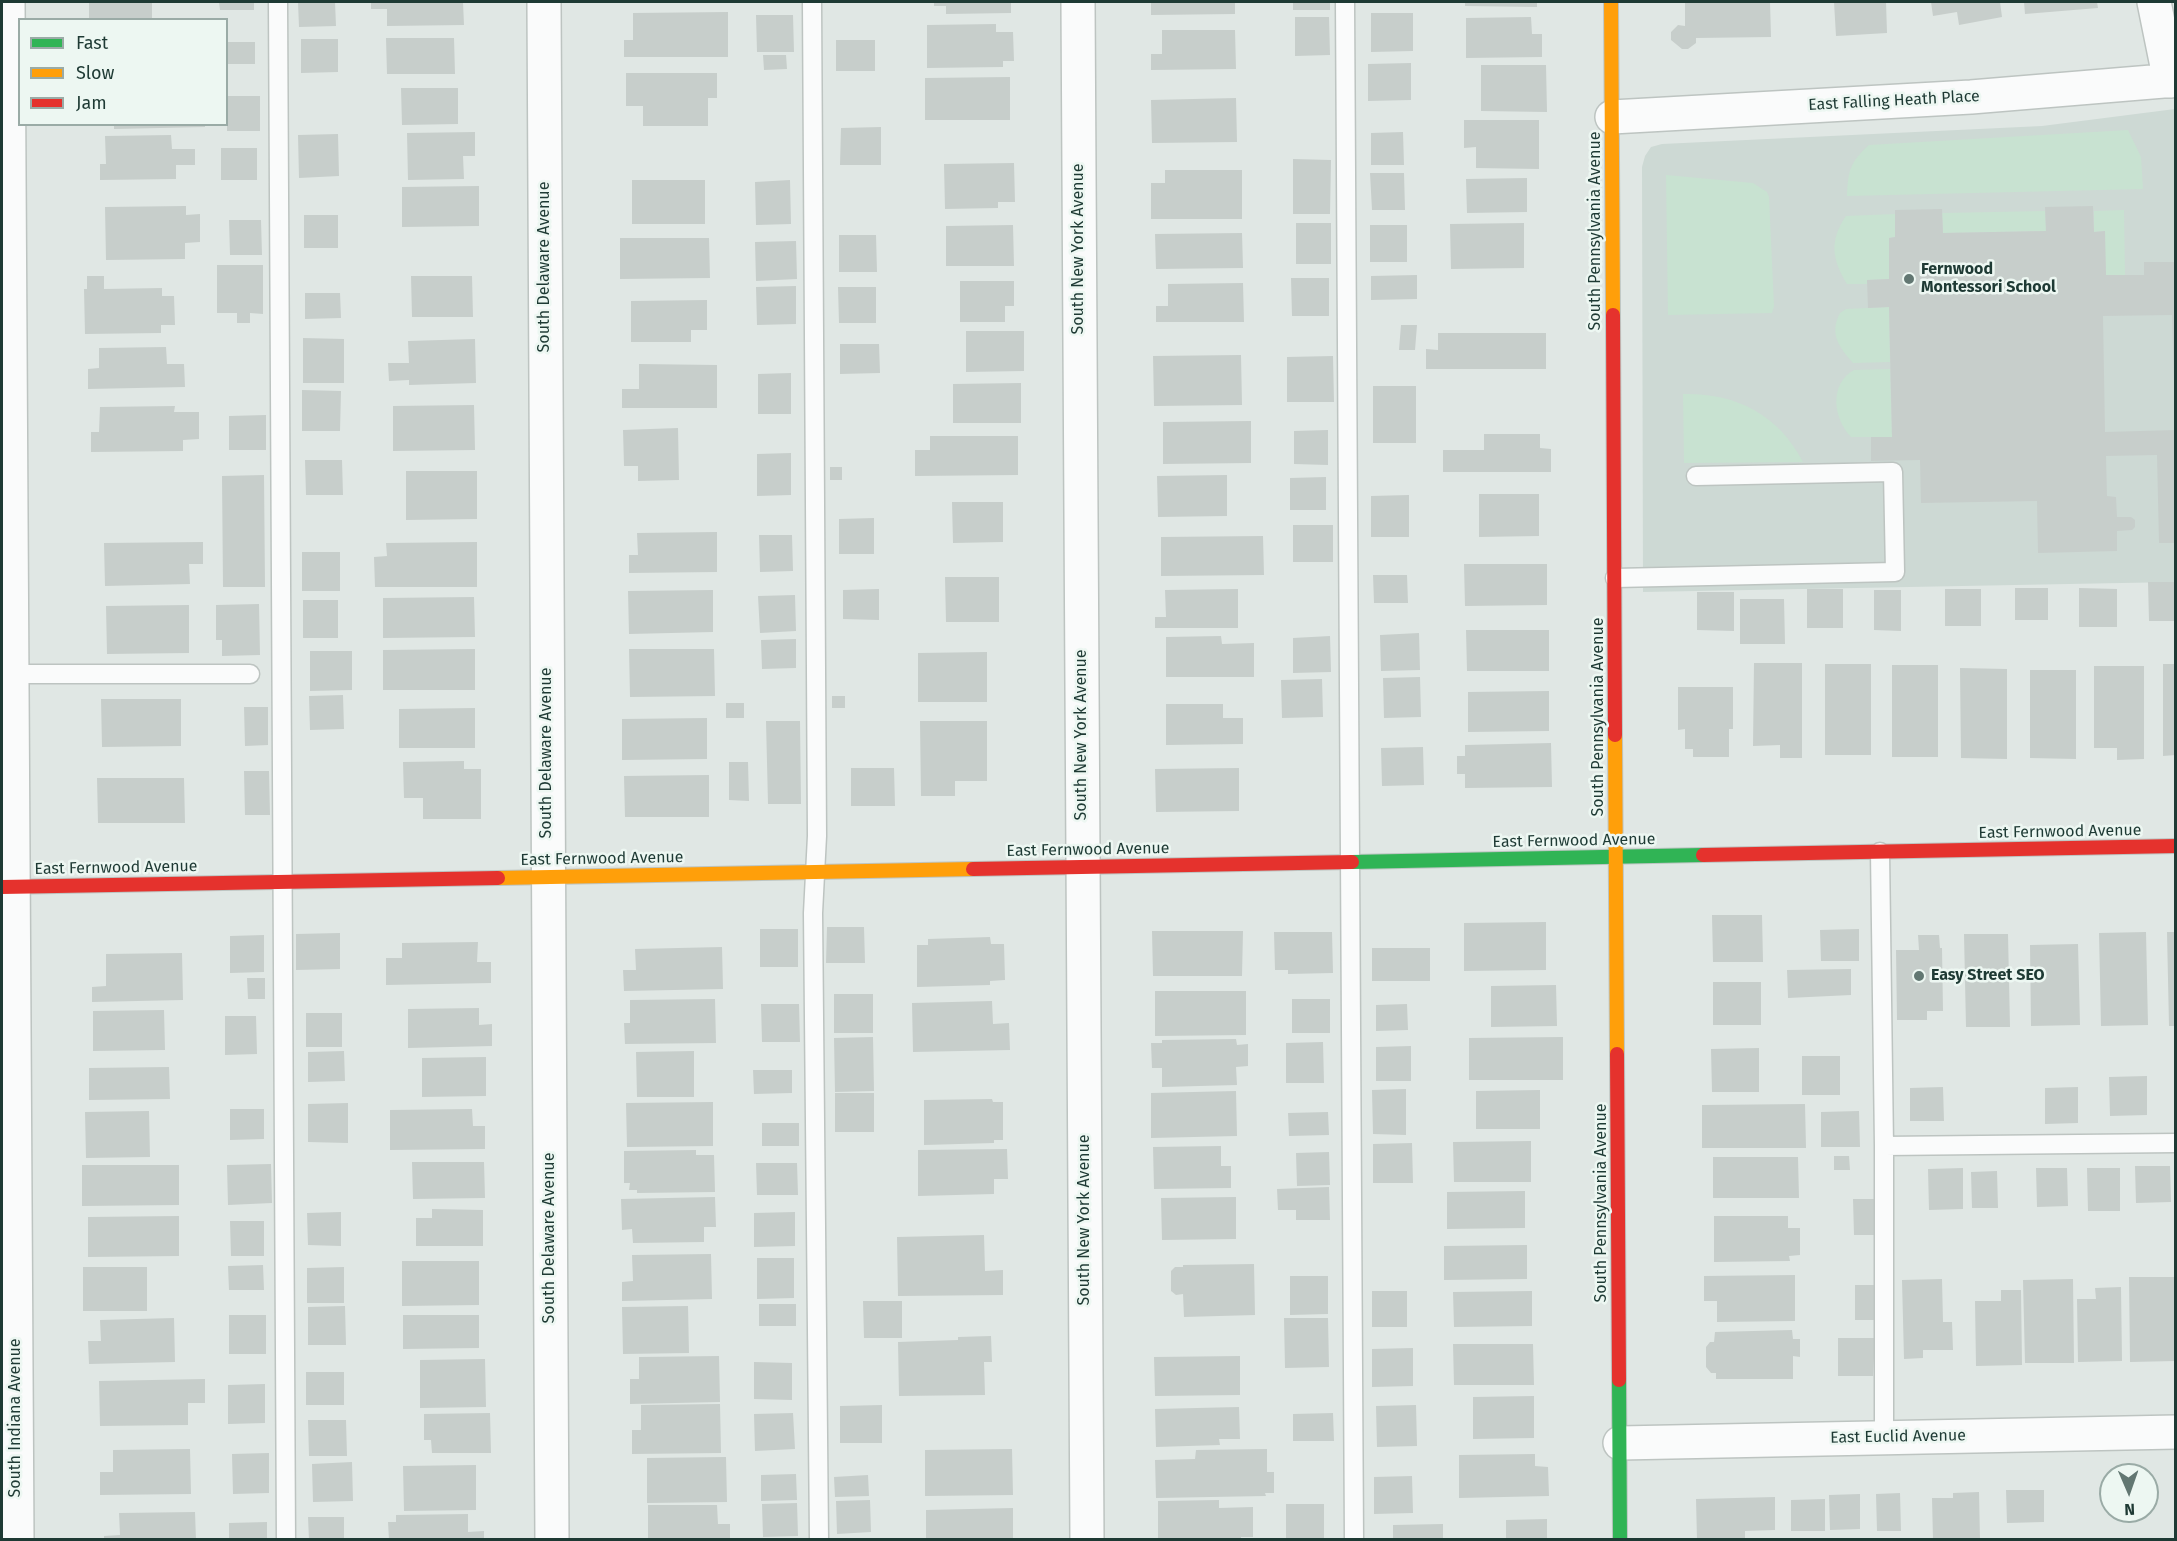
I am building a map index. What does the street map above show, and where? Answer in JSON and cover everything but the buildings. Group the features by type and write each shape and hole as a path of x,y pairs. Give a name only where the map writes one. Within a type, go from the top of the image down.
{"street":[{"name":"South Indiana Avenue","path":"8,2 12,674 8,887 17,1539"},
{"name":"South Delaware Avenue","path":"544,2 552,1539"},
{"name":"South New York Avenue","path":"1077,2 1086,1539"},
{"name":"South Pennsylvania Avenue","path":"1611,2 1620,1539"},
{"path":"2154,2 2173,80"},
{"name":"East Falling Heath Place","path":"1612,117 1971,97 2173,80"},
{"name":"East Fernwood Avenue","path":"8,887 2175,846"},
{"name":"East Euclid Avenue","path":"1620,1443 2175,1432"}],"lane":[{"path":"278,2 286,1539"},
{"path":"812,2 817,824 813,924 819,1539"},
{"path":"1345,2 1354,1539"},
{"path":"1615,578 1895,572 1893,472 1696,476"},
{"path":"12,674 250,674"},
{"path":"1881,852 1884,1437"},
{"path":"1884,1146 2175,1143"}],"shaded area":[{"name":"Fernwood Montessori School","path":"2175,109 2175,582 1643,592 1642,167 1651,147 1662,144 2042,126"}],"green space":[{"path":"2128,130 2141,157 2143,189 1847,196 1851,168 1869,145"},
{"path":"1666,175 1753,183 1767,192 1774,306 1772,313 1668,315"},
{"path":"2124,210 2125,275 2106,275 2104,231 2094,232 2094,211"},
{"path":"2045,211 2046,231 1943,233 1942,213"},
{"path":"1895,214 1895,237 1889,238 1889,279 1867,280 1867,284 1847,284 1838,266 1834,250 1837,234 1846,216"},
{"path":"1889,307 1890,362 1853,363 1837,340 1835,327 1840,313 1846,309"},
{"path":"1890,369 1892,437 1851,437 1837,411 1837,392 1840,384 1854,370"},
{"path":"1683,394 1721,397 1754,410 1781,431 1803,462 1684,463"}],"traffic: fast":[{"path":"1352,862 1703,855"},
{"path":"1619,1380 1620,1540"}],"traffic: slow":[{"path":"1611,2 1613,315"},
{"path":"1615,735 1617,1054"},
{"path":"498,878 973,869"}],"traffic: jam":[{"path":"1613,315 1615,735"},
{"path":"1703,855 2176,846"},
{"path":"973,869 1352,862"},
{"path":"2,887 498,878"},
{"path":"1617,1054 1619,1380"}],"place":[{"name":"Fernwood Montessori School","path":"1909,279"},
{"name":"Easy Street SEO","path":"1919,976"}]}
